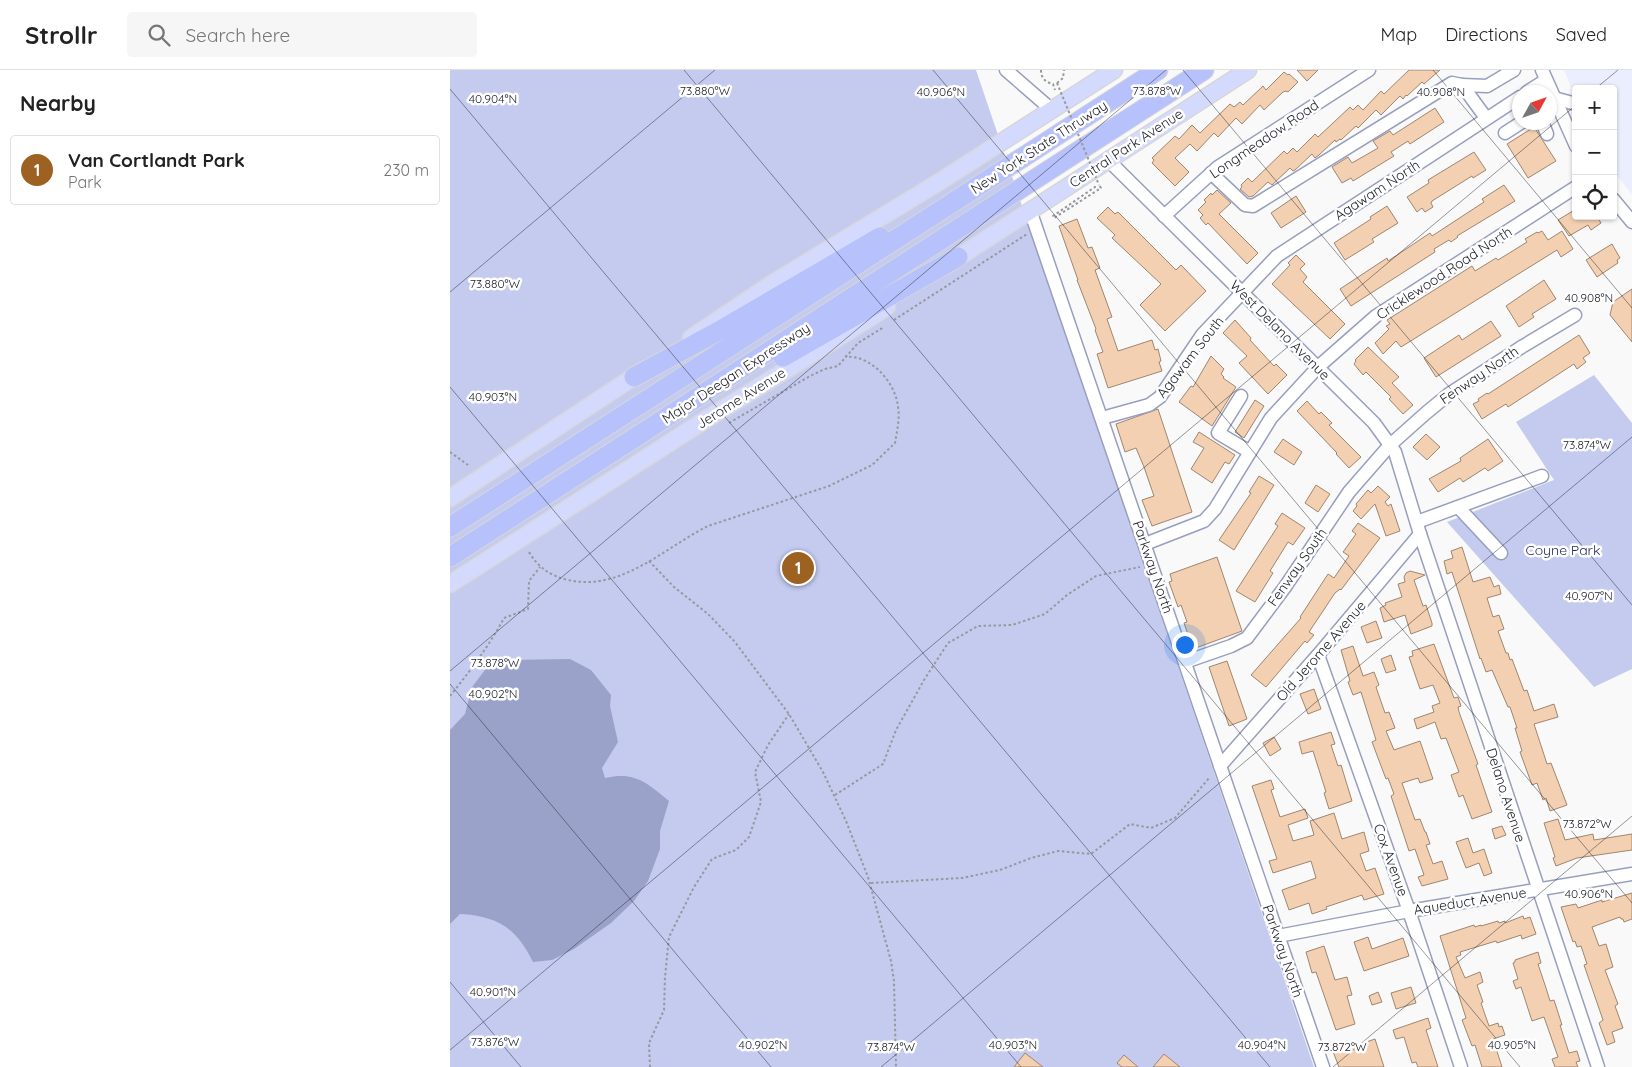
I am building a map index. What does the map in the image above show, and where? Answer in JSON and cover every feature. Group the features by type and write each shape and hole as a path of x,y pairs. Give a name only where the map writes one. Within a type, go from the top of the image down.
{"highway":[{"name":"New York State Thruway","path":"945,207 1158,70"},
{"name":"New York State Thruway","path":"1021,188 1204,70"},
{"name":"Major Deegan Expressway","path":"450,557 1021,188"},
{"path":"634,377 724,328 870,241 945,207"},
{"name":"Major Deegan Expressway","path":"450,527 945,207"},
{"path":"696,398 770,365 958,257"}],"main road":[{"path":"450,498 773,283 912,199 1114,70"},
{"name":"Central Park Avenue","path":"1030,210 1248,70"},
{"name":"Jerome Avenue","path":"450,584 687,432 867,320 1030,210"}],"street":[{"path":"1006,70 1052,110"},
{"name":"Longmeadow Road","path":"1164,216 1211,174 1369,70"},
{"path":"1211,174 1246,205 1253,206 1452,83 1487,86 1514,70"},
{"path":"1534,85 1544,75"},
{"path":"1462,85 1486,118"},
{"path":"1557,101 1572,103"},
{"name":"Agawam North","path":"1242,292 1277,256 1512,102"},
{"path":"1557,108 1572,134"},
{"path":"1505,133 1512,128"},
{"name":"West Delano Avenue","path":"1108,160 1374,424 1395,452 1418,528"},
{"name":"Cricklewood Road North","path":"1145,544 1204,521 1214,509 1271,418 1318,367 1376,316 1572,190"},
{"path":"1617,204 1632,222"},
{"name":"Parkway North","path":"1030,210 1323,1067"},
{"name":"Agawam South","path":"1102,418 1154,402 1166,389 1202,336 1242,292"},
{"name":"Fenway North","path":"1390,445 1449,394 1575,315"},
{"path":"1241,396 1218,433 1250,452"},
{"name":"Fenway South","path":"1185,662 1231,646 1247,638 1285,587 1349,492 1390,445"},
{"name":"Old Jerome Avenue","path":"1220,766 1318,655 1418,528 1458,507 1542,476"},
{"path":"1458,507 1500,554"},
{"name":"Delano Avenue","path":"1418,528 1598,1067"},
{"name":"Cox Avenue","path":"1318,655 1409,911 1461,1067"},
{"name":"Aqueduct Avenue","path":"1278,936 1409,911 1632,874"}],"path":[{"path":"1042,70 1043,78 1053,84"},
{"path":"1064,70 1063,78 1057,83 1100,185"},
{"path":"728,424 810,376 825,369 838,366 845,356 858,344 1036,228"},
{"path":"529,552 540,567 562,579 587,583 612,579 649,561 708,526 829,486 872,465 895,443 898,407 891,385 884,375 866,361 845,356"},
{"path":"450,452 468,465"},
{"path":"525,552 532,548"},
{"path":"649,561 674,587 708,614 735,642 789,714 824,772 870,883 891,961 894,980 896,1067"},
{"path":"835,795 883,764 896,730 924,680 948,643 978,626 1012,625 1045,614 1067,595 1096,576 1152,565"},
{"path":"450,696 475,665 495,636 504,618 528,609 529,581 540,567"},
{"path":"650,1067 650,1044 664,1010 664,978 670,937 694,887 712,859 736,850 749,837 762,802 755,772 768,745 789,714"},
{"path":"870,883 962,878 1000,870 1058,851 1091,854 1130,824 1151,828 1175,818 1220,766"}],"shaded area":[{"path":"1564,70 1632,70 1632,194 1617,176 1617,85 1572,85 1572,90"},
{"path":"570,659 591,670 611,695 610,706 618,742 602,768 605,778 615,776 633,777 647,784 669,801 660,831 660,849 648,881 634,901 611,923 574,949 552,960 533,962 520,940 512,932 495,921 473,915 460,914 450,924 450,730 465,714 472,687 485,670 505,660"}],"green space":[{"path":"450,70 976,70 1314,1067 450,1067"},
{"name":"Coyne Park","path":"1594,375 1632,423 1632,669 1594,687 1447,522 1554,480 1516,422"}],"building":[{"path":"1297,70 1318,70 1307,81"},
{"path":"1409,70 1440,70 1424,84 1422,82 1403,99 1400,96 1381,115 1376,110 1358,128 1356,126 1341,140 1336,142 1335,140 1315,158 1312,154 1295,170 1293,171 1290,168 1272,185 1268,182 1253,196 1249,197 1240,189 1241,185 1248,178 1252,182 1284,151 1287,154 1293,148 1297,152 1315,134 1318,137 1350,107 1353,110 1358,105 1363,110 1381,91 1384,94"},
{"path":"1284,72 1298,82 1288,92 1283,92 1264,110 1260,105 1242,124 1236,118 1218,137 1214,133 1197,151 1190,144 1175,158 1189,172 1175,186 1152,163 1154,160 1152,158 1175,136 1179,139 1192,125 1200,133 1230,104 1234,107 1240,102 1243,105 1263,86 1266,90"},
{"path":"1435,108 1444,122 1410,144 1408,141 1391,152 1394,156 1353,181 1351,178 1342,183 1332,167 1348,157 1352,163 1378,148 1373,141 1390,131 1393,135"},
{"path":"1529,130 1536,130 1556,161 1528,178 1507,144"},
{"path":"1474,152 1486,170 1473,178 1472,176 1432,201 1433,207 1425,212 1422,208 1417,212 1407,197 1429,183 1428,180"},
{"path":"1504,185 1515,201 1457,236 1451,242 1449,240 1434,249 1435,252 1351,306 1340,289 1387,258 1388,261 1430,233 1432,236 1484,202 1482,199"},
{"path":"1217,190 1231,203 1219,214 1258,253 1247,264 1208,223 1206,225 1200,218 1203,215 1198,210 1206,202 1204,200"},
{"path":"1296,196 1306,212 1281,228 1271,213"},
{"path":"1387,206 1398,223 1372,239 1374,242 1345,260 1334,243 1371,219 1370,217"},
{"path":"1108,207 1115,214 1118,212 1176,270 1181,265 1206,291 1165,331 1140,305 1161,284 1112,238 1115,235 1097,218"},
{"path":"1572,211 1572,220 1599,220 1601,223 1591,230 1588,225 1569,236 1558,220"},
{"path":"1077,219 1088,248 1092,247 1100,268 1095,270 1112,317 1107,319 1118,351 1152,340 1155,350 1158,349 1162,371 1108,388 1097,354 1103,352 1059,226"},
{"path":"1542,231 1548,240 1562,231 1573,249 1561,257 1557,250 1401,347 1396,341 1383,354 1375,343 1389,329 1386,326 1390,324 1387,320 1472,266 1475,271 1496,258 1498,260 1527,242 1525,239"},
{"path":"1612,244 1620,258 1617,260 1618,263 1597,277 1586,260"},
{"path":"1296,255 1305,264 1300,269 1307,277 1303,282 1345,324 1330,339 1272,284 1290,265 1288,263"},
{"path":"1544,280 1556,299 1532,314 1534,317 1519,327 1506,306"},
{"path":"1632,289 1632,342 1610,315 1613,302"},
{"path":"1235,320 1274,366 1276,364 1287,375 1268,394 1239,363 1247,356 1223,333"},
{"path":"1491,321 1501,336 1436,377 1424,358 1459,335 1462,340"},
{"path":"1579,335 1590,353 1583,358 1586,362 1577,369 1574,364 1508,407 1506,404 1482,419 1473,404 1479,401 1478,399"},
{"path":"1368,347 1399,377 1392,383 1413,405 1403,414 1389,399 1391,397 1366,372 1363,375 1354,364 1355,360"},
{"path":"1211,356 1224,369 1221,374 1223,378 1236,387 1212,426 1179,402 1191,386 1193,387"},
{"path":"1255,400 1264,406 1244,438 1235,432"},
{"path":"1307,401 1319,414 1321,412 1332,423 1329,425 1361,457 1349,468 1297,411"},
{"path":"1158,409 1192,512 1152,526 1142,500 1154,496 1144,467 1136,448 1125,452 1116,424"},
{"path":"1199,432 1235,455 1229,464 1225,462 1212,483 1191,469 1204,448 1193,442"},
{"path":"1426,434 1440,447 1427,460 1413,447"},
{"path":"1283,439 1302,452 1294,465 1274,452"},
{"path":"1488,439 1503,461 1488,471 1485,468 1463,482 1460,478 1438,492 1429,479 1461,461 1460,458"},
{"path":"1259,476 1274,485 1234,550 1219,540 1251,493 1249,492"},
{"path":"1316,485 1330,494 1318,512 1305,503"},
{"path":"1378,486 1390,497 1385,502 1388,506 1391,504 1400,531 1386,536 1375,504 1361,519 1353,511 1357,506 1356,504 1368,490 1371,493"},
{"path":"1282,513 1305,528 1293,545 1288,542 1270,571 1273,573 1255,602 1236,591 1278,526 1275,524"},
{"path":"1358,523 1380,538 1341,590 1335,593 1309,632 1314,635 1307,643 1305,641 1266,687 1251,675 1301,618 1328,574 1334,578 1349,556 1343,552 1356,534 1352,531"},
{"path":"1462,547 1473,582 1490,577 1494,587 1499,585 1501,594 1487,598 1493,617 1499,615 1504,629 1498,631 1506,653 1508,653 1510,660 1512,659 1524,691 1527,690 1534,711 1554,704 1558,717 1534,724 1547,764 1551,763 1567,805 1550,811 1546,798 1543,800 1537,783 1532,785 1520,752 1522,751 1515,728 1517,728 1510,707 1508,707 1492,670 1486,672 1480,659 1452,572 1447,574 1444,561 1453,558 1451,551"},
{"path":"1217,557 1242,631 1193,649 1184,623 1187,622 1181,605 1178,607 1169,582 1172,581 1170,574"},
{"path":"1410,571 1425,575 1414,580 1423,606 1426,605 1432,623 1432,626 1411,634 1405,615 1384,622 1380,608 1386,605 1385,603 1402,597 1398,584 1405,582 1404,577"},
{"path":"1376,621 1382,638 1367,643 1361,627"},
{"path":"1434,644 1454,698 1458,697 1461,706 1458,707 1459,712 1478,764 1476,765 1492,812 1472,819 1463,795 1459,797 1451,775 1459,772 1446,738 1441,739 1435,722 1417,729 1414,719 1434,712 1432,706 1440,703 1433,685 1420,689 1409,657 1413,656 1412,651"},
{"path":"1353,646 1363,676 1374,672 1379,685 1376,687 1385,713 1389,712 1395,728 1386,731 1394,750 1420,741 1433,779 1420,783 1418,778 1402,783 1415,820 1420,819 1426,832 1430,844 1426,845 1433,864 1442,861 1448,879 1422,886 1418,877 1424,875 1415,849 1409,851 1391,796 1394,794 1388,778 1386,779 1372,742 1376,740 1361,692 1353,695 1348,682 1350,681 1341,650"},
{"path":"1391,655 1396,670 1386,673 1381,659"},
{"path":"1227,661 1247,719 1229,726 1209,667"},
{"path":"1314,689 1321,709 1308,714 1300,694"},
{"path":"1331,732 1335,744 1331,745 1338,766 1341,765 1352,801 1329,809 1324,793 1326,792 1313,751 1302,754 1299,742"},
{"path":"1274,737 1281,749 1270,756 1263,743"},
{"path":"1271,780 1274,789 1271,790 1280,817 1305,809 1308,818 1288,825 1293,841 1314,835 1310,821 1334,813 1342,839 1364,832 1369,851 1360,854 1366,871 1375,868 1384,894 1364,900 1362,895 1326,907 1327,909 1312,914 1309,903 1289,910 1282,890 1316,878 1311,861 1273,873 1269,861 1277,859 1252,786"},
{"path":"1558,819 1565,840 1593,834 1594,840 1632,834 1632,850 1577,858 1556,866 1544,823"},
{"path":"1502,826 1506,835 1495,839 1492,829"},
{"path":"1468,838 1473,853 1484,849 1492,873 1484,876 1479,863 1466,868 1456,842"},
{"path":"1632,893 1632,919 1624,922 1620,917 1592,927 1599,946 1606,944 1613,967 1605,970 1618,1004 1615,1006 1623,1028 1612,1032 1615,1042 1607,1045 1599,1023 1603,1020 1584,965 1587,964 1581,946 1577,947 1575,941 1573,942 1561,907 1576,904 1578,908"},
{"path":"1523,916 1524,919 1530,917 1536,934 1522,939 1521,935 1497,943 1496,941 1460,952 1461,955 1456,957 1465,978 1480,972 1483,982 1477,985 1489,1026 1498,1023 1499,1027 1502,1026 1505,1035 1493,1039 1502,1067 1482,1067 1475,1045 1472,1046 1462,1020 1466,1018 1440,936 1474,925 1475,927 1481,926 1498,921 1499,923 1505,921 1505,923"},
{"path":"1368,937 1372,949 1403,938 1409,956 1364,971 1354,942"},
{"path":"1324,946 1335,980 1347,977 1352,995 1347,996 1355,1024 1336,1030 1316,972 1312,973 1306,952"},
{"path":"1538,952 1541,963 1538,964 1550,1001 1554,1000 1569,1053 1577,1051 1580,1061 1576,1062 1578,1067 1555,1067 1552,1059 1558,1057 1544,1017 1532,1021 1521,987 1516,989 1513,981 1518,979 1513,963 1515,960"},
{"path":"1411,987 1416,1003 1396,1009 1391,993"},
{"path":"1378,992 1382,1002 1372,1005 1369,996"},
{"path":"1428,1018 1431,1028 1426,1030 1438,1067 1418,1067 1416,1062 1412,1063 1404,1037 1396,1039 1393,1030"},
{"path":"1375,1039 1384,1067 1339,1067 1332,1049 1348,1044 1349,1048"},
{"path":"1025,1053 1043,1067 1014,1067"},
{"path":"1164,1054 1180,1067 1153,1067"},
{"path":"1124,1055 1138,1067 1122,1067 1117,1063"}],"place":[{"name":"Van Cortlandt Park","path":"798,568"}]}
